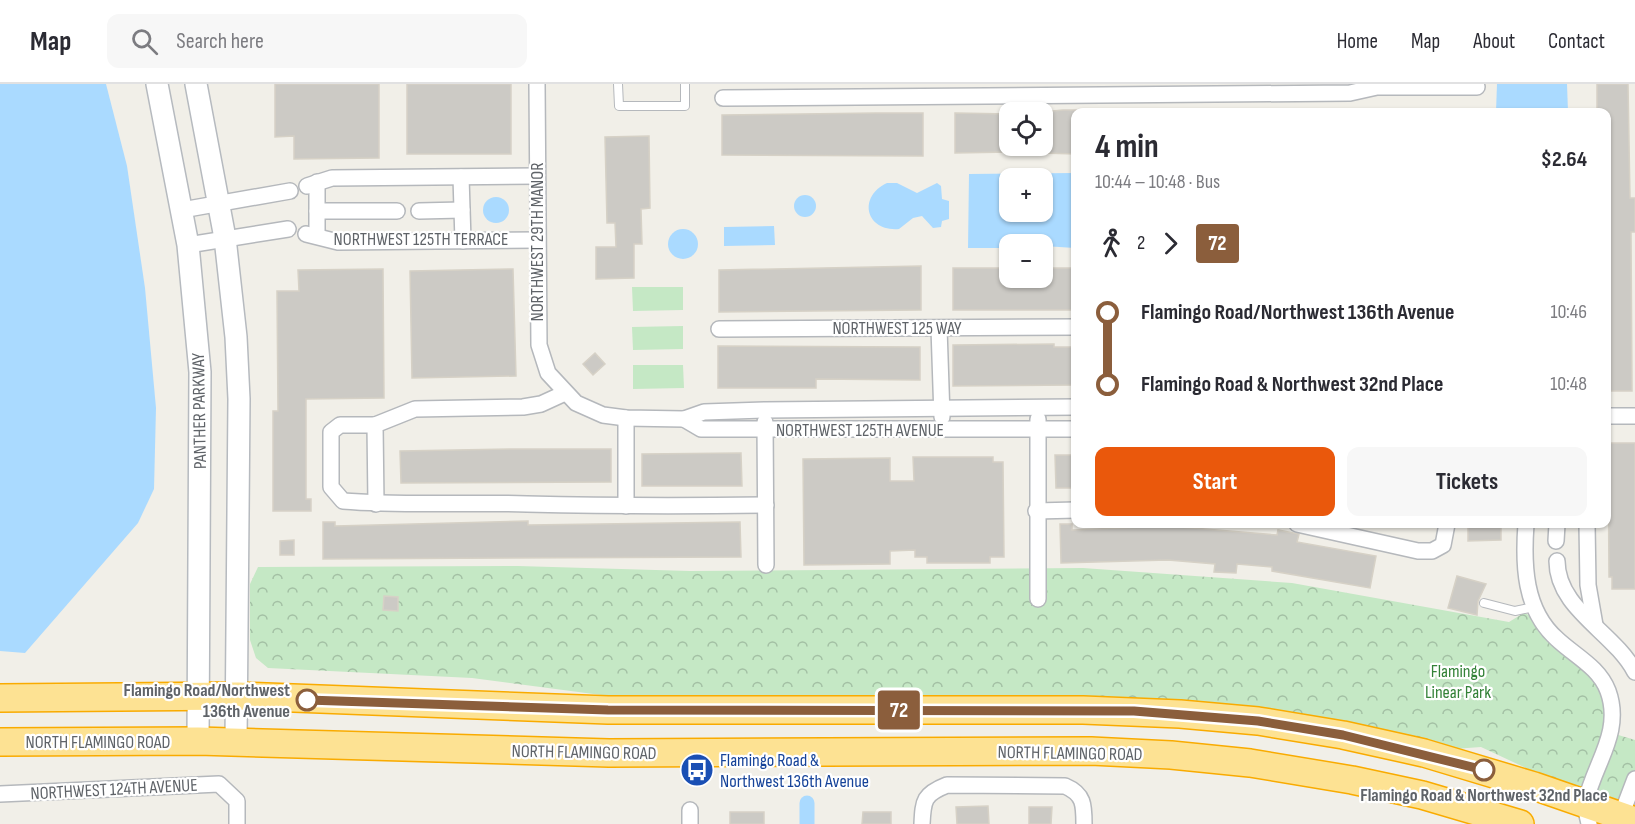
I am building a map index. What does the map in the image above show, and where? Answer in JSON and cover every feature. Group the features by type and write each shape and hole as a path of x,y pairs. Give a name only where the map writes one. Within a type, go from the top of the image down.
{"highway":[{"path":"0,698 199,695 608,710 1083,710 1180,714 1258,721 1343,735 1454,761 1587,814 1625,821"},
{"name":"NORTH FLAMINGO ROAD","path":"0,742 198,741 609,753 1090,751 1171,755 1250,763 1353,780 1422,795 1520,824"}],"main road":[{"name":"PANTHER PARKWAY","path":"157,84 188,245 200,372 198,741"},
{"path":"196,84 225,238 234,319 239,399 236,742"}],"street":[{"name":"NORTHWEST 29TH MANOR","path":"537,84 539,345 548,373 565,393"},
{"path":"723,98 934,91 1350,93 1364,87 1478,87"},
{"path":"397,211 317,212 312,184 332,178 537,176"},
{"path":"461,177 463,241"},
{"path":"182,210 290,191"},
{"path":"419,211 462,210"},
{"name":"NORTHWEST 125TH TERRACE","path":"317,212 312,235 338,242 537,240"},
{"path":"188,245 288,229"},
{"name":"NORTHWEST 125 WAY","path":"719,329 1071,327"},
{"path":"939,328 942,429"},
{"path":"565,393 541,404 523,407 415,409 375,425 340,425 331,432 332,487 336,496 343,501 376,504 766,505"},
{"name":"NORTHWEST 125TH AVENUE","path":"565,393 588,410 626,418 684,419 704,412 765,410 1071,407"},
{"path":"1038,599 1036,511 1039,407"},
{"path":"765,410 766,565"},
{"path":"1611,416 1635,416"},
{"path":"626,418 626,506"},
{"name":"NORTHWEST 125TH AVENUE","path":"684,419 701,429 1071,429"},
{"path":"375,425 376,504"},
{"path":"1036,511 1071,510"},
{"path":"1315,528 1418,551 1432,552 1443,545 1446,528"},
{"path":"1526,528 1526,583 1534,607 1555,638 1587,662 1608,690 1613,717 1609,741 1587,814"},
{"path":"1556,541 1557,528"},
{"path":"1587,528 1588,585 1595,625"},
{"path":"1557,561 1557,575 1578,611 1627,656 1635,672"},
{"path":"1625,821 1635,779"},
{"name":"NORTHWEST 124TH AVENUE","path":"0,794 219,784 237,801 237,824"},
{"path":"922,824 922,804 930,791 947,785 1065,786 1077,791 1084,803 1084,824"}],"lane":[{"path":"618,84 618,106 685,106 685,84"},
{"path":"1484,603 1515,611 1534,607"}],"green space":[{"path":"632,287 683,287 683,310 633,311"},
{"path":"683,326 683,349 633,350 632,327"},
{"path":"633,365 683,365 684,388 633,389"},
{"name":"Flamingo Linear Park","path":"518,566 690,571 1083,568 1292,583 1509,622 1522,614 1527,614 1583,667 1604,697 1605,731 1635,740 1635,805 1543,776 1481,747 1454,749 1316,719 624,698 472,678 268,668 256,658 250,640 250,584 258,567"}],"water":[{"path":"0,84 106,84 127,166 145,288 156,408 154,489 138,523 25,653 0,651"},
{"path":"1497,84 1567,84 1568,108 1496,108"},
{"path":"1053,173 1071,173 1071,248 1053,247 1053,234 999,234 999,248 968,248 969,174 999,174 999,222 1053,222"},
{"path":"887,183 897,183 917,193 937,183 941,186 942,199 949,201 949,219 942,221 941,227 933,228 922,216 913,218 899,229 879,225 869,212 869,204 878,189"},
{"path":"805,195 813,198 816,206 813,214 805,217 797,214 794,206 797,198"},
{"path":"496,197 505,201 509,210 505,219 496,223 487,219 483,210 487,201"},
{"path":"774,226 775,245 724,246 724,227"},
{"path":"683,229 689,230 697,238 697,250 689,258 683,259 677,258 669,250 668,244 669,238 677,230"}],"building":[{"path":"275,84 379,84 379,158 294,159 294,136 275,137"},
{"path":"407,84 511,84 511,154 407,154"},
{"path":"1597,84 1628,84 1630,198 1635,198 1635,232 1631,232 1632,391 1611,391 1611,108 1597,108"},
{"path":"1071,110 1071,154 1053,153 1053,111"},
{"path":"923,113 923,156 722,155 722,115"},
{"path":"955,113 999,114 999,152 955,153"},
{"path":"649,136 650,208 641,209 642,244 634,244 634,278 596,279 596,247 616,247 615,223 607,223 605,137"},
{"path":"921,266 921,310 719,312 719,270"},
{"path":"953,268 999,268 999,288 1053,288 1053,268 1071,268 1071,310 953,310"},
{"path":"383,269 384,398 306,399 306,499 311,499 311,511 273,511 273,411 278,411 277,291 299,291 298,270"},
{"path":"513,269 516,376 412,378 410,271"},
{"path":"1054,344 1054,347 1071,347 1071,385 953,386 953,345"},
{"path":"718,346 920,347 920,380 816,379 816,388 718,388"},
{"path":"595,353 605,364 593,375 583,364"},
{"path":"1611,443 1635,443 1635,589 1612,589 1612,577 1609,577"},
{"path":"611,449 611,482 401,483 400,451"},
{"path":"741,453 742,486 642,486 642,454"},
{"path":"1055,455 1071,455 1071,488 1056,488"},
{"path":"913,457 993,457 993,462 1003,462 1004,557 990,557 990,563 927,563 927,557 915,557 915,550 890,551 890,564 804,565 803,459 890,458 890,481 914,481"},
{"path":"528,521 528,525 740,522 741,557 323,559 323,522 335,522 335,526"},
{"path":"1060,524 1071,524 1072,530 1192,528 1277,535 1278,530 1299,534 1297,542 1376,556 1370,588 1272,571 1272,567 1237,564 1236,573 1214,572 1215,564 1168,560 1061,563"},
{"path":"1468,528 1501,528 1501,540 1468,541"},
{"path":"294,540 294,555 280,555 280,541"},
{"path":"1457,576 1486,584 1478,601 1477,615 1448,608"},
{"path":"384,596 398,597 398,611 383,610"},
{"path":"988,806 989,824 957,824 956,807"},
{"path":"1029,807 1052,807 1051,824 1029,824"},
{"path":"730,812 764,812 764,824 730,824"},
{"path":"863,812 891,812 891,824 862,824"}],"waterway":[{"path":"807,803 807,824"}],"bus line":[{"name":"72","path":"307,700 466,703 608,710 1134,711 1258,721 1343,735 1424,753 1484,770"}],"place":[{"name":"Flamingo Road/Northwest 136th Avenue","path":"307,700"},
{"name":"Flamingo Road & Northwest 136th Avenue","path":"697,770"},
{"name":"Flamingo Road & Northwest 32nd Place","path":"1484,770"}]}
